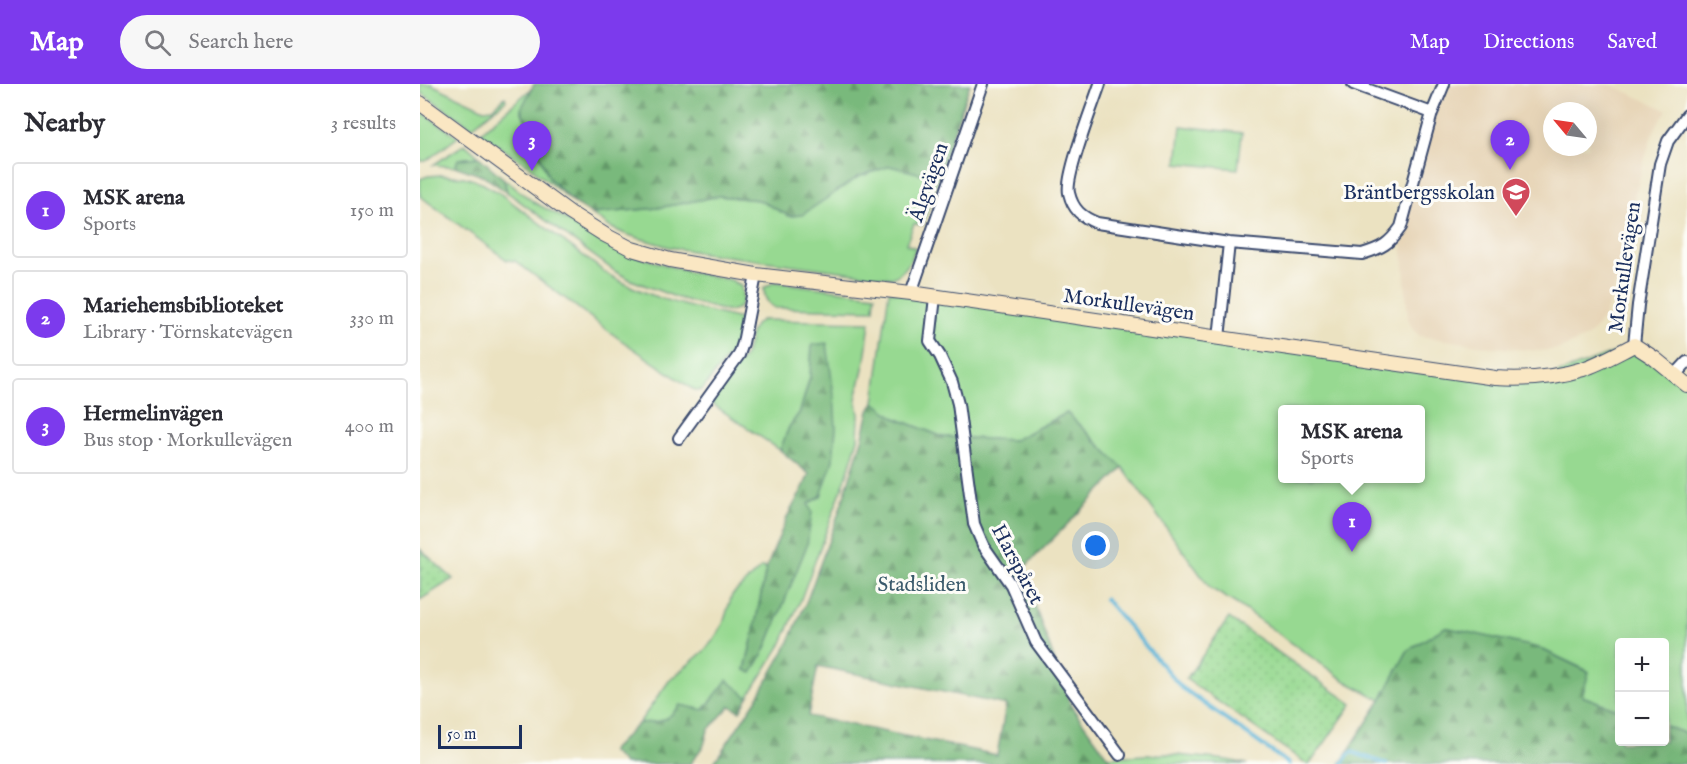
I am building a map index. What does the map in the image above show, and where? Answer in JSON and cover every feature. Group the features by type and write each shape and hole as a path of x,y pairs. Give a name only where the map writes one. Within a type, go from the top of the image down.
{"street":[{"name":"Älgvägen","path":"911,293 983,84"},
{"path":"1100,84 1070,175 1068,192 1074,206 1083,217 1097,223 1229,243 1362,254 1380,248 1392,240 1401,226 1432,113 1444,84"},
{"path":"1353,84 1432,113"},
{"name":"Morkullevägen","path":"420,103 570,213 605,235 632,249 670,260 1495,378 1518,379 1549,377 1584,369 1634,345 1660,164 1668,141 1687,115"},
{"path":"1219,338 1229,243"},
{"path":"679,438 739,355 756,274"},
{"name":"Harspåret","path":"935,297 930,341 952,382 958,404 974,524 983,545 1011,585 1036,642 1120,755"},
{"path":"1634,345 1687,385"},
{"path":"1675,375 1687,362"}],"shaded area":[{"name":"Bräntbergsskolan","path":"1444,84 1609,84 1667,110 1654,130 1643,164 1613,295 1604,316 1587,337 1560,349 1539,351 1491,347 1420,336 1413,330 1408,318 1401,227"}],"green space":[{"path":"420,84 431,84 484,109 493,108 505,97 506,100 472,127 420,92"},
{"path":"534,84 970,84 939,174 922,174 890,166 858,177 802,215 789,216 759,200 719,196 658,208 592,214 574,203 549,178 521,109"},
{"path":"532,88 521,110 549,178 574,203 529,166 480,133"},
{"path":"420,111 458,137 426,161 420,161"},
{"path":"1181,126 1242,133 1238,169 1177,163"},
{"path":"465,144 479,157 459,159 457,167 433,165"},
{"path":"479,157 504,179 507,192 483,176 456,165 458,159"},
{"path":"890,166 922,174 939,174 923,225 914,224 906,244 916,248 914,253 904,270 892,278 669,247 625,234 592,214 658,208 719,196 759,200 789,216 801,215 858,177"},
{"path":"441,175 478,181 498,192 609,275 625,284 673,302 740,319 732,351 703,389 698,391 691,388 618,338 515,261 507,260 420,196 420,179"},
{"path":"504,179 535,203 603,243 623,252 689,272 731,280 741,286 743,300 739,308 730,311 678,298 616,272 507,192"},
{"path":"774,282 875,295 874,310 775,308 766,300 764,288"},
{"path":"889,291 1395,363 1549,377 1634,345 1687,385 1687,734 1669,727 1669,638 1615,638 1615,708 1582,696 1588,671 1539,648 1408,650 1381,700 1347,682 1238,605 1210,588 1123,468 1067,413 1014,440 943,437 895,418 874,402"},
{"path":"761,320 870,322 865,360 856,399 859,414 858,439 801,599 781,645 748,697 727,681 704,710 680,705 671,715 662,720 639,723 669,681 704,651 715,638 723,624 732,595 762,567 766,569 745,669 765,650 785,600 808,504 812,345 810,377 800,412 789,427 780,450 711,403 721,386 745,356 752,330"},
{"path":"827,343 836,428 833,460 821,496 808,504 812,512 807,545 765,650 752,673 745,670 766,569 788,515 809,474 780,450 789,427 800,412 810,377 812,345"},
{"name":"Stadsliden","path":"874,402 895,418 943,437 1014,440 1067,413 1123,468 1022,570 1071,706 1113,764 713,764 756,700 787,646 807,600 838,515 869,411","holes":["818,666 1006,705 997,755 808,716"]},
{"path":"420,549 453,579 420,600"},
{"path":"1229,618 1352,704 1310,764 1186,679"},
{"path":"1445,627 1539,648 1589,672 1582,696 1615,708 1615,746 1669,746 1669,727 1687,734 1687,764 1340,764 1381,700 1408,650"},
{"path":"727,680 748,697 740,711 730,706 708,730 704,745 690,764 624,764 611,751 639,723 662,720 671,715 680,705 704,710"},
{"path":"1167,754 1247,764 1113,764 1108,757"}],"waterway":[{"path":"1105,599 1181,687 1289,764"},
{"path":"1342,764 1352,752 1386,764"}],"place":[{"name":"Mariehemsbiblioteket","path":"1510,170"},
{"name":"Hermelinvägen","path":"532,171"},
{"name":"Bräntbergsskolan","path":"1516,218"},
{"name":"MSK arena","path":"1352,552"}]}
